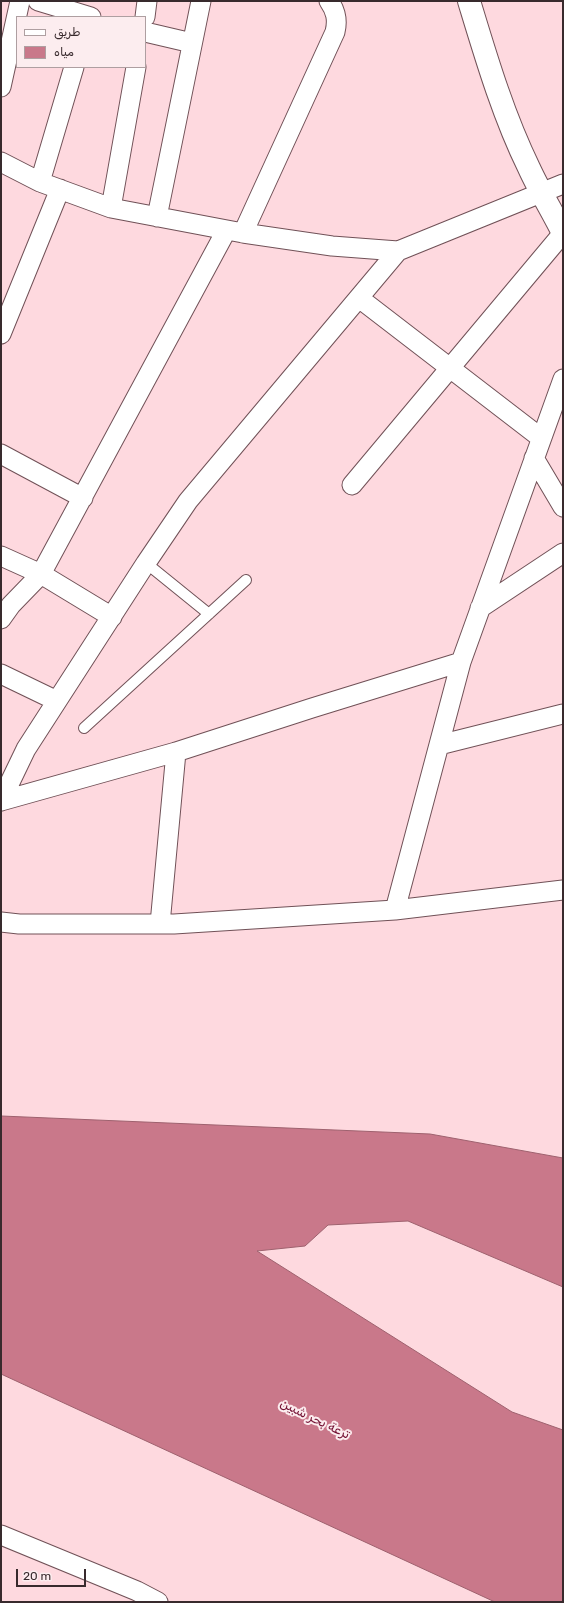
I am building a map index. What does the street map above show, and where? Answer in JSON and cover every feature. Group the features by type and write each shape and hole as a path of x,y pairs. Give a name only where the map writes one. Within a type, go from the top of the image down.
{"street":[{"path":"17,16 20,1"},
{"path":"38,1 87,16"},
{"path":"145,16 148,1"},
{"path":"157,217 201,1"},
{"path":"1,618 11,605 41,574 235,232 335,32 337,23 334,8 329,1"},
{"path":"352,485 563,233 529,167 505,110 483,48 470,1"},
{"path":"1,87 16,19"},
{"path":"146,32 192,43"},
{"path":"40,182 74,68"},
{"path":"111,208 136,68"},
{"path":"1,162 40,182 111,208 235,232 332,246 398,251 542,194 563,184"},
{"path":"1,334 60,189"},
{"path":"1,801 26,749 146,563 188,501 398,251"},
{"path":"359,298 541,438"},
{"path":"395,910 461,662 563,379"},
{"path":"1,454 83,498"},
{"path":"534,458 563,507"},
{"path":"480,608 563,553"},
{"path":"1,556 41,574 112,617"},
{"path":"1,801 176,752 461,662"},
{"path":"1,674 58,701"},
{"path":"439,745 563,714"},
{"path":"160,924 176,752"},
{"path":"1,922 19,924 160,924 395,910 563,890"},
{"path":"1,1535 136,1591 158,1602"}],"lane":[{"path":"146,563 209,614"},
{"path":"84,728 246,580"}],"water":[{"name":"ترعة بحر شبين","path":"1,1116 430,1134 563,1158 563,1287 408,1221 328,1225 305,1246 257,1251 512,1412 563,1430 563,1602 495,1602 1,1374"}]}
